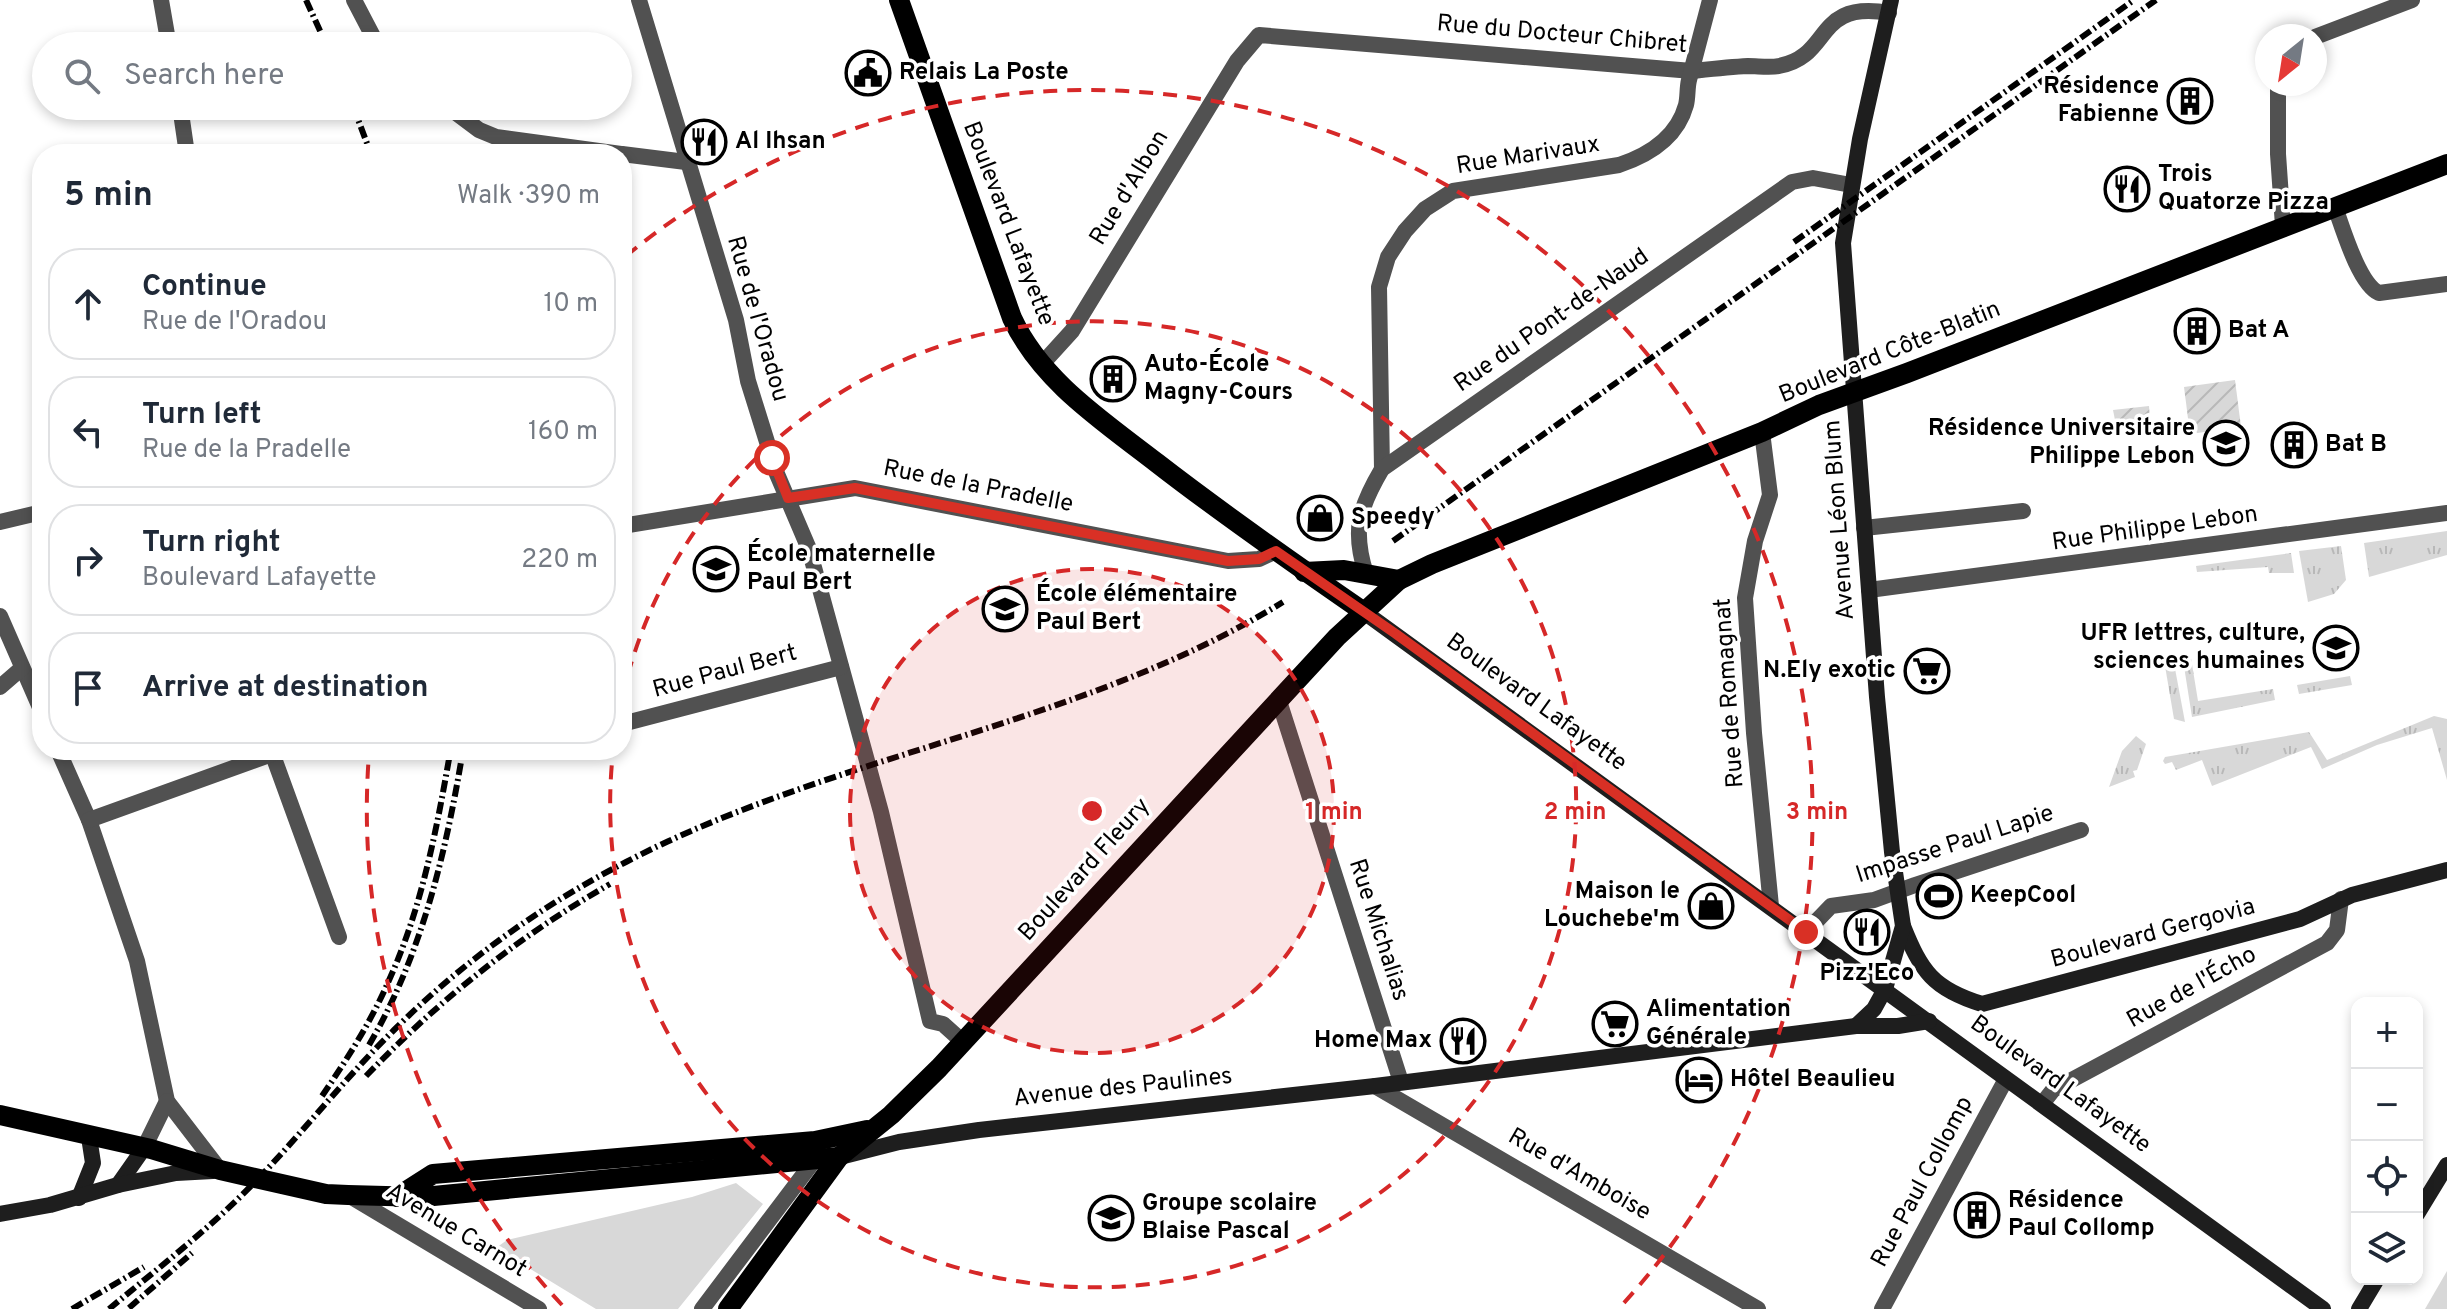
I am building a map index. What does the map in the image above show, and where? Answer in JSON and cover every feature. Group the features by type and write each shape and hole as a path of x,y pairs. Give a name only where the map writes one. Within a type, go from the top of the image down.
{"main road":[{"name":"Boulevard Lafayette","path":"899,0 1012,318 1023,342 1079,403 1304,572 1771,906 2323,1309"},
{"name":"Avenue Léon Blum","path":"1885,989 1903,926 1877,697 1843,243 1860,139 1890,6"},
{"name":"Boulevard Côte-Blatin","path":"1364,612 1399,580 1432,564 1762,432 1819,405 2447,164"},
{"path":"1304,572 1344,570 1399,580"},
{"name":"Boulevard Fleury","path":"829,1151 875,1128 963,1042 1337,637 1364,612"},
{"name":"Boulevard Gergovia","path":"1903,926 1922,968 1958,995 1982,1004 2300,919 2341,899 2447,870"},
{"path":"1856,1026 1874,1009 1885,989"},
{"name":"Avenue des Paulines","path":"0,1115 326,1194 423,1197 1375,1086 1856,1026 1898,1026 1929,1021"},
{"path":"79,1198 93,1163 89,1137"},
{"name":"Avenue des Paulines","path":"397,1197 433,1174 815,1141 829,1151"},
{"path":"118,1185 144,1148"},
{"path":"728,1309 829,1151"},
{"path":"2418,1213 2447,1165"},
{"name":"Avenue des Paulines","path":"0,1214 176,1173 220,1170"},
{"path":"2359,1309 2373,1285"}],"street":[{"path":"161,0 167,32"},
{"path":"354,0 371,32"},
{"name":"Rue de l'Oradou","path":"639,0 736,320 748,381 777,474 809,549 881,812 930,1021 943,1024 963,1042"},
{"name":"Rue Marivaux","path":"1382,469 1379,287 1388,257 1405,231 1425,209 1453,191 1619,165 1640,158 1656,148 1676,129 1686,104 1710,0"},
{"path":"2327,32 2412,0"},
{"name":"Rue du Docteur Chibret","path":"1259,35 1692,71 1780,66 1814,47 1829,23 1838,16 1890,6"},
{"name":"Rue d'Albon","path":"1042,364 1072,331 1221,87 1247,47 1259,35"},
{"path":"2278,96 2283,226"},
{"path":"182,120 186,144"},
{"path":"466,120 496,137 548,144"},
{"path":"632,155 686,162"},
{"name":"Rue du Pont-de-Naud","path":"1366,574 1358,535 1360,514 1382,469 1792,182 1813,178 1851,185"},
{"path":"2335,207 2370,289 2379,293 2447,284"},
{"name":"Rue de Romagnat","path":"1762,432 1770,495 1755,541 1745,598 1771,906"},
{"name":"Rue de la Pradelle","path":"632,524 855,488 1228,561 1259,559 1276,551"},
{"path":"1864,528 2023,511"},
{"name":"Rue Philippe Lebon","path":"1869,590 2447,513"},
{"path":"0,522 32,514"},
{"path":"0,616 32,690"},
{"name":"Rue Paul Bert","path":"632,721 841,667"},
{"path":"0,687 22,668"},
{"name":"Rue Michalias","path":"1279,701 1401,1082"},
{"path":"62,760 89,820 137,961 167,1101 220,1170"},
{"path":"89,820 250,760"},
{"path":"274,760 339,937"},
{"name":"Impasse Paul Lapie","path":"1806,932 1831,906 1898,893 2081,830"},
{"name":"Rue de l'Écho","path":"2042,1104 2053,1090 2327,943 2337,930 2341,899"},
{"name":"Rue Paul Collomp","path":"1882,1309 2006,1079"},
{"name":"Rue d'Amboise","path":"1375,1086 1758,1309"},
{"path":"144,1148 167,1101"},
{"path":"702,1309 829,1151"},
{"name":"Avenue Carnot","path":"348,1195 539,1309"}],"green space":[{"path":"2235,380 2241,427 2190,434 2184,387"},
{"path":"2149,406 2150,420 2116,425 2113,410"},
{"path":"2447,531 2447,555 2369,577 2364,543"},
{"path":"2341,546 2346,580 2334,594 2308,602 2299,551"},
{"path":"2291,553 2294,573 2269,573 2268,567 2197,572 2196,566"},
{"path":"2173,658 2185,722 2174,719 2164,660"},
{"path":"2191,658 2198,701 2273,689 2275,700 2192,717 2183,660"},
{"path":"2350,676 2352,685 2299,694 2297,685"},
{"path":"2434,716 2447,719 2447,780 2432,728 2377,745 2322,769 2311,747 2212,786 2202,760 2176,770 2172,762 2165,764 2163,761 2165,757 2309,732 2327,760"},
{"path":"2136,736 2146,744 2137,770 2133,771 2135,777 2109,787 2122,751"},
{"path":"736,1183 763,1204 678,1309 596,1309 496,1248 507,1240 692,1197"},
{"path":"2447,1271 2447,1309 2425,1309"}],"railway":[{"path":"306,0 321,32"},
{"path":"1794,242 2134,0"},
{"path":"1393,541 2156,0"},
{"path":"358,120 367,144"},
{"path":"109,1309 235,1202 420,1005 504,937 564,897 626,862 706,825 789,793 1125,680 1206,644 1283,602"},
{"path":"322,1096 367,1024 401,952 426,870 449,760"},
{"path":"369,1045 404,975 430,902 449,827 461,760"},
{"path":"366,1076 393,1048 481,971 544,925 610,884"},
{"path":"129,1308 192,1253"},
{"path":"72,1309 144,1267"}],"place":[{"name":"Relais La Poste","path":"868,73"},
{"name":"Résidence Fabienne","path":"2190,101"},
{"name":"Al Ihsan","path":"704,142"},
{"name":"Trois Quatorze Pizza","path":"2127,189"},
{"name":"Bat A","path":"2197,331"},
{"name":"Auto-École Magny-Cours","path":"1113,379"},
{"name":"Résidence Universitaire Philippe Lebon","path":"2226,443"},
{"name":"Bat B","path":"2294,445"},
{"name":"Speedy","path":"1320,518"},
{"name":"École maternelle Paul Bert","path":"716,569"},
{"name":"École élémentaire Paul Bert","path":"1005,609"},
{"name":"UFR lettres, culture, sciences humaines","path":"2336,648"},
{"name":"N.Ely exotic","path":"1927,671"},
{"name":"KeepCool","path":"1939,896"},
{"name":"Maison le Louchebe'm","path":"1711,906"},
{"name":"Pizz'Eco","path":"1867,932"},
{"name":"Alimentation Générale","path":"1615,1024"},
{"name":"Home Max","path":"1463,1041"},
{"name":"Hôtel Beaulieu","path":"1699,1080"},
{"name":"Résidence Paul Collomp","path":"1977,1215"},
{"name":"Groupe scolaire Blaise Pascal","path":"1111,1218"}],"route":[{"path":"772,458 788,498 855,488 1228,561 1259,559 1276,551 1396,634 1806,932"}]}
